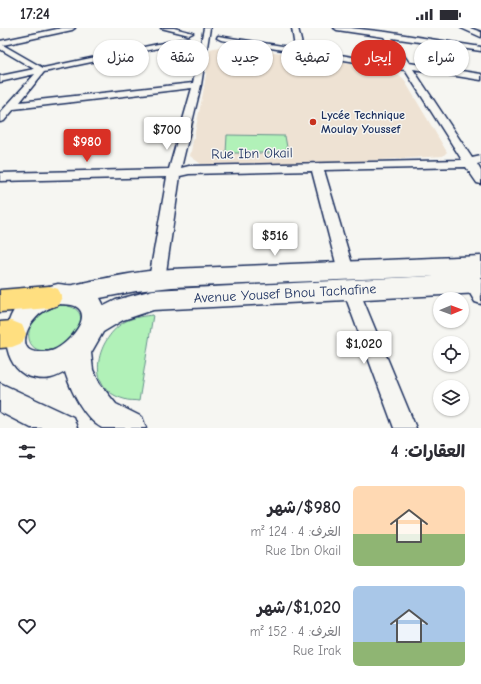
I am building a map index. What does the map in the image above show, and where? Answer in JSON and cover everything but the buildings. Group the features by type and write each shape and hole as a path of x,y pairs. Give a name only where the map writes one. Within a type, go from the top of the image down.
{"highway":[{"path":"0,301 49,297"}],"main road":[{"name":"Avenue Yousef Bnou Tachafine","path":"76,294 98,288 157,279 479,282"},
{"name":"Avenue Yousef Bnou Tachafine","path":"94,324 116,311 153,300 348,280"},
{"path":"60,294 76,294 87,300 92,306 94,314 94,324 88,337 78,349 66,358 51,364 37,366 25,362 16,356 6,335 26,312 49,297 60,294"},
{"path":"78,349 79,372 90,394 106,414 130,428"},
{"path":"0,397 62,428"}],"street":[{"path":"0,43 72,28"},
{"path":"164,28 196,40"},
{"path":"295,28 298,40"},
{"path":"337,28 383,32 481,49"},
{"path":"464,28 481,35"},
{"path":"204,40 206,29"},
{"path":"0,79 188,36 206,29 220,33 223,37 221,38"},
{"path":"383,32 481,180"},
{"path":"209,43 221,38 281,48"},
{"path":"0,46 41,70"},
{"path":"343,58 481,82"},
{"path":"408,68 481,77"},
{"path":"0,120 39,75 41,70"},
{"path":"157,279 174,173 198,76"},
{"path":"12,106 197,85"},
{"name":"Rue Ibn Okail","path":"0,177 174,173 189,170 469,163 481,159"},
{"path":"317,167 348,280 405,428"}],"shaded area":[{"name":"Lycée Technique Moulay Youssef","path":"217,47 217,76 273,76 273,52 281,53 281,76 343,76 343,62 351,63 351,76 399,76 403,78 447,152 443,156 335,163 201,164 190,156 206,76 209,76 210,49"}],"green space":[{"path":"227,135 285,136 288,153 226,153"},
{"path":"60,305 72,307 79,313 81,320 73,337 56,349 46,351 34,348 29,339 32,322 44,311"},
{"path":"153,315 139,401 126,400 111,393 103,384 99,374 99,362 102,350 108,338 116,328 126,321"}],"place":[{"name":"Lycée Technique Moulay Youssef","path":"313,122"}]}
